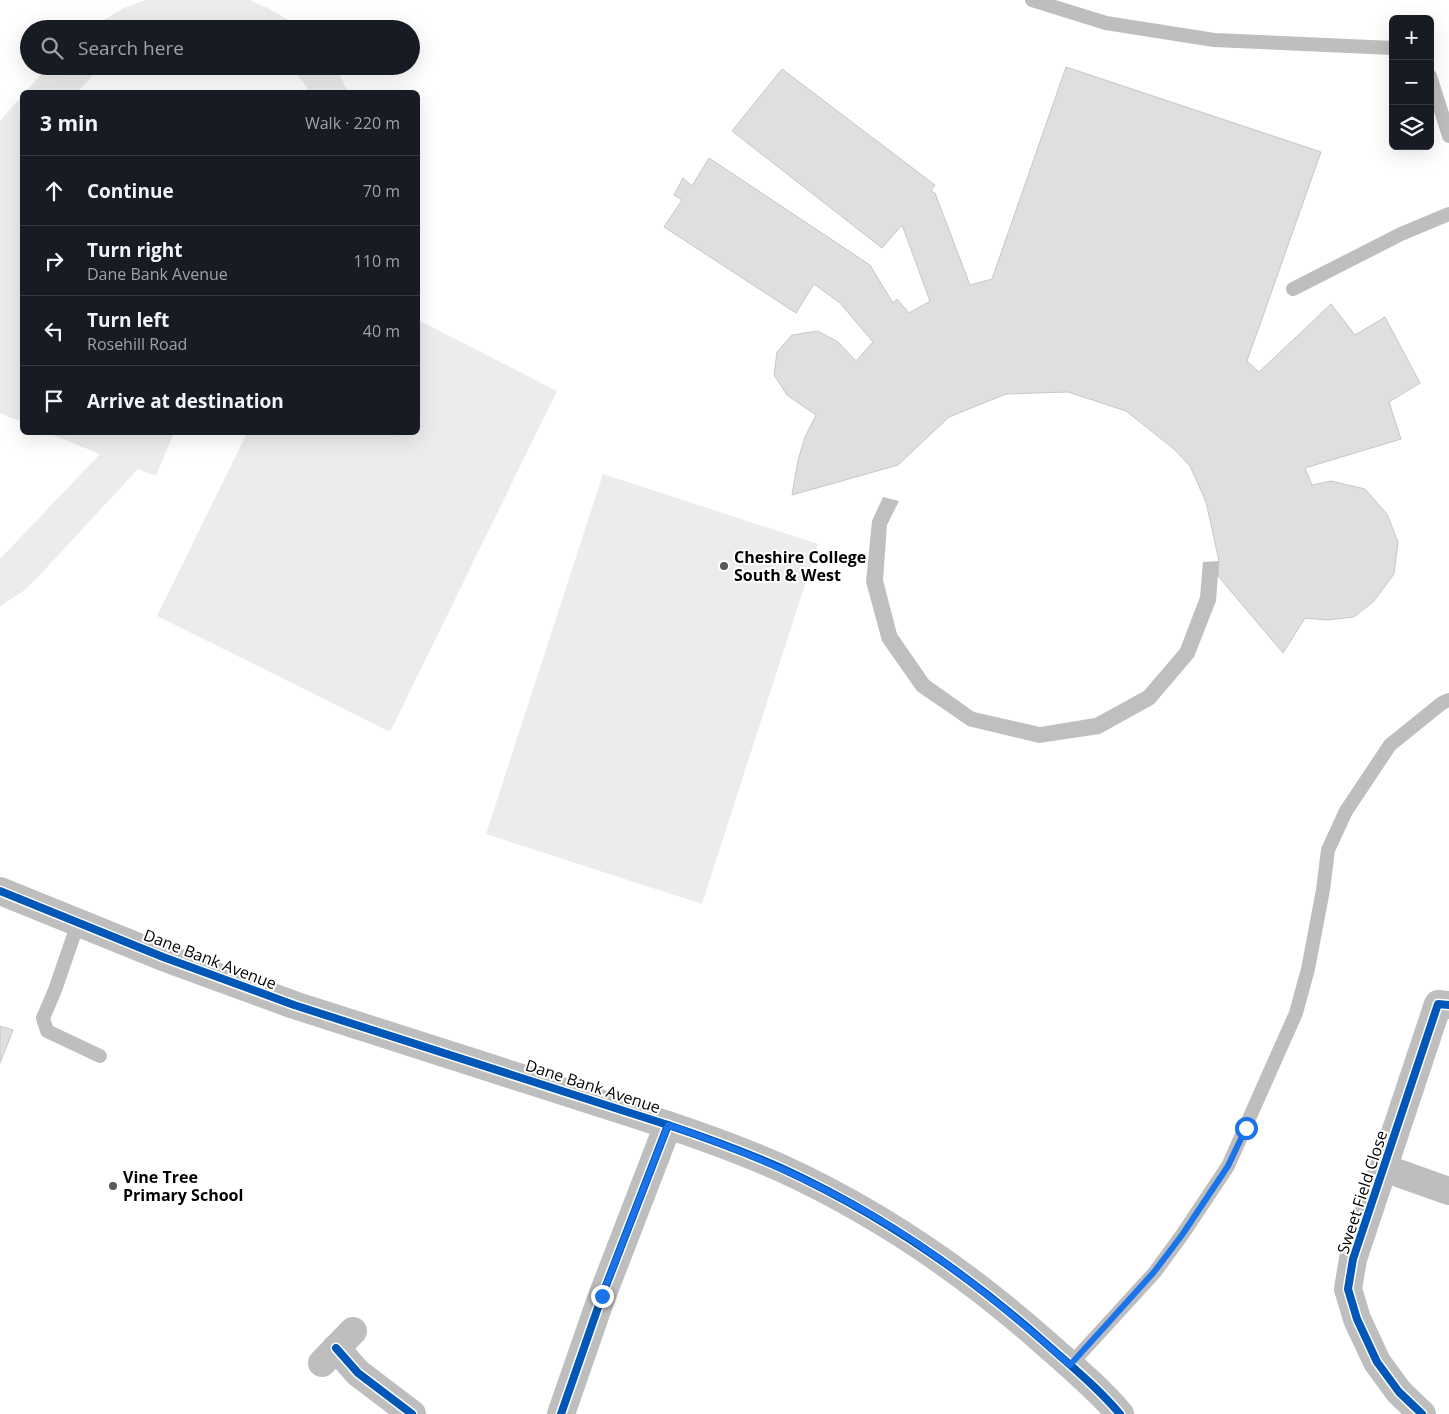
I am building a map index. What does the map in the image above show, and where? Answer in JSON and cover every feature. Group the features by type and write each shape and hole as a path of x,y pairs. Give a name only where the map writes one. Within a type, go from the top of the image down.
{"street":[{"name":"Dane Bank Avenue","path":"0,891 162,957 294,1005 710,1139 782,1169 861,1209 914,1241 958,1272 1012,1314 1070,1365 1120,1414"},
{"name":"Sweet Field Close","path":"1422,1414 1400,1392 1377,1362 1357,1319 1348,1289 1353,1259 1438,1004 1449,1005"},
{"path":"561,1414 602,1296 668,1125"},
{"path":"1384,1168 1449,1191"},
{"path":"337,1348 358,1372 412,1414"}],"lane":[{"path":"1032,0 1106,23 1214,40 1389,48"},
{"path":"1434,89 1449,136"},
{"path":"1293,289 1401,234 1449,214"},
{"path":"1070,1365 1154,1272 1182,1235 1228,1166 1296,1013 1309,961 1323,890 1328,850 1346,811 1390,745 1442,703 1449,700"},
{"path":"78,922 55,990 43,1018 47,1031 100,1056"}],"shaded area":[{"path":"145,0 249,0 289,20 104,20 126,7"},
{"path":"41,75 93,75 79,90 27,90"},
{"path":"297,75 340,75 347,90 308,90"},
{"path":"20,98 20,421 0,413 0,121"},
{"path":"420,321 557,391 390,732 157,616 246,435 420,435"},
{"path":"53,435 173,435 156,476 138,469 37,578 22,592 0,606 0,559 100,454"},
{"path":"603,474 818,544 702,904 486,834"},
{"path":"883,497 899,501 887,525 883,580 897,634 929,680 974,712 1040,727 1095,718 1144,691 1180,649 1200,597 1203,562 1219,561 1216,601 1194,657 1154,704 1100,734 1039,743 968,726 917,691 882,641 866,582 872,521"}],"building":[{"path":"1066,67 1321,152 1247,361 1259,372 1331,304 1355,335 1385,317 1420,383 1389,402 1401,439 1305,468 1312,485 1331,481 1365,489 1387,514 1398,542 1394,574 1374,601 1354,617 1328,620 1305,618 1283,653 1218,576 1219,561 1206,502 1190,466 1174,449 1126,411 1068,392 1006,394 949,417 898,465 792,495 798,460 805,437 816,415 787,395 774,375 777,352 792,335 818,331 838,342 856,361 873,342 840,303 814,284 796,313 664,227 682,200 674,195 683,178 692,186 709,158 870,265 893,303 897,299 909,313 930,301 902,225 882,248 732,131 782,69 935,185 931,191 935,193 970,285 992,279"},
{"path":"0,1026 13,1030 0,1063"}],"cycle path":[{"path":"0,891 163,957 294,1005 668,1125 726,1145 781,1168 817,1185 886,1224 983,1291 1043,1341 1092,1385 1120,1414"},
{"path":"1422,1414 1399,1392 1377,1362 1357,1319 1348,1289 1353,1259 1438,1004 1449,1005"},
{"path":"561,1414 602,1296 668,1125"},
{"path":"336,1348 358,1373 412,1414"}],"place":[{"name":"Cheshire College South & West","path":"724,566"},
{"name":"Vine Tree Primary School","path":"113,1186"}],"route":[{"path":"602,1296 668,1125 710,1139 782,1169 861,1209 914,1241 958,1272 1012,1314 1070,1365 1154,1272 1182,1235 1228,1166 1246,1128"}]}
